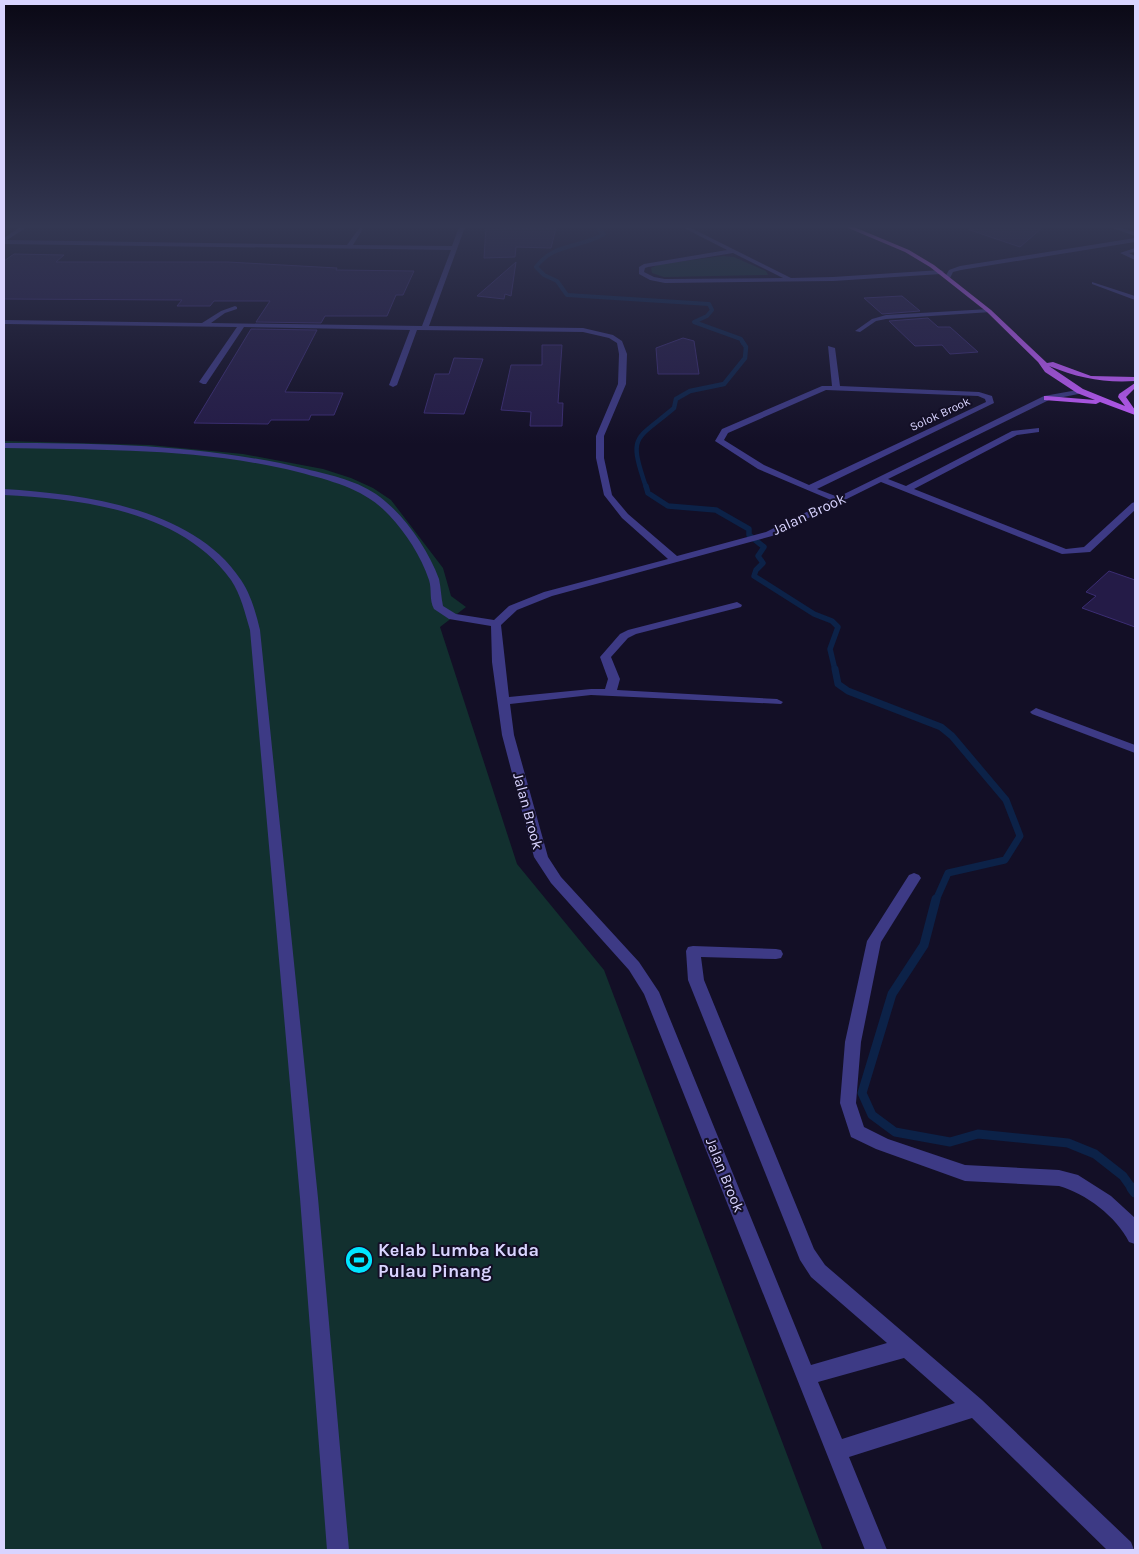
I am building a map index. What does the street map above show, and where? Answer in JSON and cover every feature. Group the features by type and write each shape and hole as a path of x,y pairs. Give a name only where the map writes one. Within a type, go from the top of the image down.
{"main road":[{"path":"975,300 1041,360 1048,370 1080,391 1133,412"},
{"path":"1041,360 1088,379 1135,382"},
{"path":"1047,398 1058,388 1057,376"},
{"path":"1080,391 1135,382"},
{"path":"1133,412 1122,397 1135,382"},
{"path":"1047,398 1083,400 1118,406"}],"street":[{"path":"425,328 436,300"},
{"path":"203,324 235,308"},
{"path":"858,331 874,320 886,317 989,311"},
{"path":"4,322 583,330 611,336 620,342 623,354 622,384 600,436 600,458 608,494 625,516 674,559"},
{"path":"203,382 242,325"},
{"path":"393,384 414,328"},
{"path":"831,348 836,388"},
{"name":"Solok Brook","path":"809,489 988,405 990,401 987,396 980,394 836,388 818,390 725,431 719,441 744,458 809,489 838,500"},
{"name":"Jalan Brook","path":"876,1550 651,992 634,966 556,880 541,857 518,774 504,701 496,624 512,608 548,594 769,534 883,480 1047,398 1080,391"},
{"path":"907,489 1015,433 1036,430"},
{"path":"4,446 146,449 234,457 300,469 350,485 377,499 398,520 434,580 438,607 453,617 496,624"},
{"path":"883,480 1066,552 1087,550 1135,505"},
{"path":"4,492 86,500 128,510 164,524 188,536 223,564 236,579 248,602 255,630 308,1188 338,1550"},
{"path":"610,693 614,679 605,657 624,636 736,605"},
{"path":"504,701 561,694 610,693 777,702"},
{"path":"1036,712 1135,749"},
{"path":"914,878 874,941 853,1042 849,1085 848,1103 857,1132 882,1144 965,1173 1059,1178 1078,1182 1105,1202 1132,1227 1135,1236"},
{"path":"776,954 693,951 696,980 807,1254 818,1271 908,1347 975,1408 1123,1550"},
{"path":"806,1376 908,1347"},
{"path":"836,1451 975,1408"}],"green space":[{"name":"Kelab Lumba Kuda Pulau Pinang","path":"4,441 150,445 243,454 323,469 351,478 373,488 391,500 443,568 451,596 466,607 440,627 517,864 604,970 823,1550 4,1550"}],"building":[{"path":"97,300 394,300 387,316 325,316 321,323 256,322 270,301 214,301 210,306 177,306 182,300"},
{"path":"866,300 906,300 920,311 882,314"},
{"path":"928,318 938,327 950,327 978,352 950,354 942,345 915,346 889,321"},
{"path":"251,329 317,330 285,392 343,393 334,415 311,415 309,420 271,420 268,424 194,423"},
{"path":"683,338 694,341 699,374 658,374 656,348"},
{"path":"542,345 562,345 558,403 563,403 562,426 530,426 531,412 501,410 511,365 542,365"},
{"path":"454,358 483,359 464,414 424,413 435,374 449,374"},
{"path":"1109,571 1135,580 1135,627 1082,608 1096,596 1086,592"}],"waterway":[{"path":"638,300 709,304 712,310 707,316 694,322 742,341"},
{"path":"646,487 637,457 639,440 643,434 674,408 676,399 690,391 724,384 745,358 746,347 742,341"},
{"path":"646,486 648,493 668,506 716,510 749,529 749,535 764,547 758,556 763,563 756,570 754,576 814,614 832,621 838,627 830,649 835,670"},
{"path":"835,669 838,684 848,691 941,727 952,736 1006,800 1020,836 1005,860 948,873 936,900"},
{"path":"936,899 924,945 892,994 862,1093 872,1115 895,1132 950,1142 978,1134 1068,1143 1095,1154 1123,1176 1133,1190"},
{"path":"1132,1188 1135,1192"}],"place":[{"name":"Kelab Lumba Kuda Pulau Pinang","path":"359,1260"}]}
